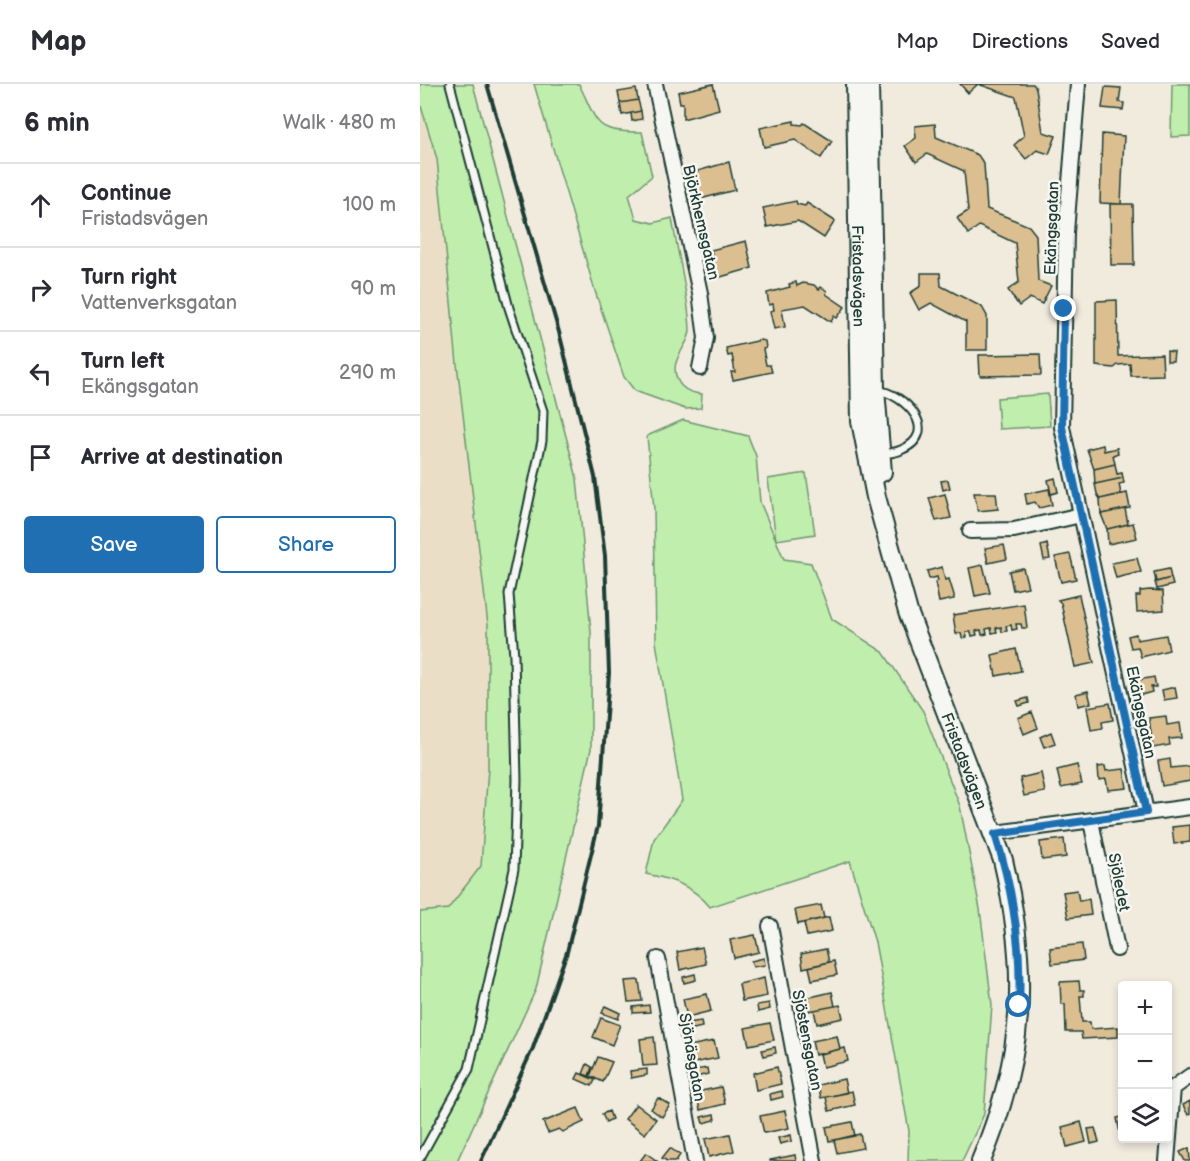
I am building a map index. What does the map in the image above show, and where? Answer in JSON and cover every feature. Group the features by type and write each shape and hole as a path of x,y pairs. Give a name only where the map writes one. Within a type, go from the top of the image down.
{"street":[{"name":"Björkhemsgatan","path":"655,84 700,293 706,338 700,368"},
{"name":"Fristadsvägen","path":"856,84 868,390 880,454 890,529 888,538"},
{"name":"Fristadsvägen","path":"869,84 868,390 861,421 884,531 888,538 908,612 995,834 1012,898 1021,969 1018,1023 1010,1077 997,1121 981,1161"},
{"name":"Ekängsgatan","path":"1078,84 1070,166 1061,381 1062,427 1146,812"},
{"path":"970,531 1014,530 1081,515"},
{"path":"995,834 1190,807"},
{"name":"Sjöledet","path":"1091,821 1117,950"},
{"name":"Sjöstensgatan","path":"770,926 814,1161"},
{"name":"Sjönäsgatan","path":"658,959 695,1161"},
{"path":"1167,1161 1173,1088 1190,1076"}],"lane":[{"path":"420,1158 469,1069 514,869 516,758 514,656 509,594 542,441 543,411 509,308 450,84"},
{"path":"868,390 886,391 909,405 919,423 917,435 909,445 900,451 880,454"}],"shaded area":[{"path":"420,103 437,159 457,364 488,625 488,768 481,866 448,909 420,912"}],"green space":[{"path":"420,84 473,84 577,478 591,632 591,749 536,989 457,1161 420,1161 420,912 448,909 481,866 488,768 488,625 457,364 437,159 420,103"},
{"path":"534,84 579,84 595,117 606,128 642,132 652,176 629,195 636,219 653,223 672,218 690,330 675,369 677,380 683,388 702,394 701,408 685,409 635,391 624,377 595,291"},
{"path":"1172,84 1190,84 1190,136 1171,137"},
{"path":"1048,394 1050,426 999,429 997,398"},
{"path":"683,420 748,436 756,456 760,502 784,559 811,563 832,619 883,652 923,711 960,806 980,909 992,1005 984,1114 962,1161 908,1161 909,1131 875,942 850,861 710,907 681,884 646,874 654,839 682,800 656,642 654,509 647,436"},
{"path":"806,473 815,534 776,540 768,479"}],"building":[{"path":"713,84 719,109 683,119 683,103 680,103 678,92"},
{"path":"960,84 978,84 968,93"},
{"path":"978,84 1033,84 1036,88 1043,132 1056,136 1049,154 1037,150 1026,159 1014,145 1024,136 1016,97"},
{"path":"1105,87 1121,88 1119,102 1124,103 1123,110 1102,108"},
{"path":"636,89 638,100 620,103 618,92"},
{"path":"638,100 641,111 622,115 620,103"},
{"path":"641,111 642,119 632,121 631,113"},
{"path":"794,121 794,124 804,123 832,141 821,158 795,140 764,147 760,128"},
{"path":"935,124 936,137 978,155 984,164 987,209 1029,226 1036,235 1038,281 1051,286 1042,304 1030,298 1019,306 1008,290 1019,282 1015,243 979,226 968,234 957,218 968,211 964,171 927,154 916,162 905,146 916,138 915,126"},
{"path":"1102,134 1124,136 1121,204 1100,203"},
{"path":"729,162 735,190 700,199 694,172"},
{"path":"796,201 797,204 805,206 807,203 835,221 824,238 798,221 767,227 763,208"},
{"path":"1110,204 1133,204 1134,265 1111,265"},
{"path":"746,241 752,268 717,278 711,250"},
{"path":"921,273 940,273 941,286 982,307 987,316 987,350 966,350 966,322 931,303 919,310 910,293 921,286"},
{"path":"796,282 797,286 803,283 814,285 819,290 821,287 827,291 826,294 845,307 837,318 834,316 831,322 805,305 782,309 785,327 774,329 770,311 774,310 773,304 769,305 767,293 790,287 789,284"},
{"path":"1117,300 1118,356 1162,354 1163,375 1131,376 1130,364 1118,365 1114,368 1096,366 1096,301"},
{"path":"765,341 766,348 763,349 766,365 770,365 772,372 733,380 731,372 735,372 732,355 728,356 726,348"},
{"path":"1167,351 1174,352 1173,361 1167,361"},
{"path":"1040,354 1041,375 980,376 979,355"},
{"path":"1103,445 1104,451 1117,448 1118,453 1113,455 1115,464 1094,469 1087,449"},
{"path":"1115,464 1117,474 1122,473 1123,478 1095,484 1094,469"},
{"path":"1055,478 1058,492 1051,494 1048,480"},
{"path":"1123,478 1124,483 1119,484 1121,494 1100,499 1095,484"},
{"path":"948,480 950,488 943,490 941,481"},
{"path":"1049,489 1052,505 1039,508 1035,502 1027,504 1025,494"},
{"path":"974,493 996,493 998,509 978,511"},
{"path":"1127,493 1130,508 1101,514 1100,499"},
{"path":"945,494 951,518 936,521 929,498"},
{"path":"1125,509 1128,524 1107,529 1101,514"},
{"path":"1133,523 1137,538 1108,544 1107,529"},
{"path":"1047,544 1050,559 1044,560 1041,546"},
{"path":"1004,545 1007,559 988,563 985,548"},
{"path":"1070,554 1076,579 1061,582 1055,557"},
{"path":"1137,558 1141,572 1116,578 1112,563"},
{"path":"983,565 990,593 975,596 969,568"},
{"path":"942,567 945,580 949,579 954,599 939,602 935,582 938,581 937,577 929,579 927,571"},
{"path":"1023,568 1028,587 1013,590 1009,571"},
{"path":"1169,569 1171,578 1156,582 1154,572"},
{"path":"1171,578 1173,585 1157,589 1155,582"},
{"path":"1140,591 1163,591 1164,610 1137,612 1136,596 1140,596"},
{"path":"1079,595 1094,663 1075,667 1061,603 1058,600"},
{"path":"1024,604 1027,628 1016,624 1017,629 1012,630 1011,625 1006,626 1007,631 1002,632 1001,627 996,628 997,632 992,633 991,628 986,629 987,634 982,635 981,630 976,631 977,635 972,636 971,632 966,632 967,637 962,638 961,633 956,634 953,615"},
{"path":"1136,634 1137,640 1166,635 1169,650 1141,657 1138,647 1131,648 1128,636"},
{"path":"1016,649 1021,671 996,676 992,655"},
{"path":"1154,677 1156,687 1151,687 1152,692 1141,695 1137,687 1139,687 1138,680"},
{"path":"1175,687 1177,698 1164,700 1162,690"},
{"path":"1088,691 1091,703 1078,706 1076,694"},
{"path":"1028,698 1029,703 1019,706 1017,701"},
{"path":"1110,703 1113,720 1102,722 1103,728 1091,730 1087,707"},
{"path":"1032,712 1038,728 1024,734 1018,718"},
{"path":"1166,716 1167,725 1180,723 1182,738 1169,739 1170,745 1153,748 1149,718"},
{"path":"1051,732 1055,743 1044,747 1040,737"},
{"path":"1170,759 1171,768 1190,766 1190,781 1162,786 1158,761"},
{"path":"1077,765 1082,784 1061,788 1057,770"},
{"path":"1105,766 1106,771 1124,769 1127,788 1108,790 1106,779 1099,780 1098,767"},
{"path":"1041,773 1045,792 1024,796 1020,778"},
{"path":"1190,825 1190,842 1174,844 1172,827"},
{"path":"1064,839 1066,857 1042,860 1040,842"},
{"path":"1077,890 1079,901 1089,899 1091,915 1068,918 1063,892"},
{"path":"821,905 824,918 798,924 795,910"},
{"path":"829,917 832,931 807,936 804,923"},
{"path":"755,935 759,952 734,958 730,940"},
{"path":"1082,944 1084,960 1052,964 1050,948"},
{"path":"702,947 706,964 680,970 677,952"},
{"path":"826,949 829,962 803,968 801,954"},
{"path":"764,958 765,965 753,967 751,961"},
{"path":"834,961 837,975 812,980 809,967"},
{"path":"695,974 696,980 684,983 683,977"},
{"path":"764,978 767,996 742,1001 739,984"},
{"path":"639,980 642,1001 628,1002 625,981"},
{"path":"1079,981 1080,990 1084,990 1084,996 1080,996 1082,1022 1090,1022 1091,1029 1118,1027 1118,1037 1082,1039 1081,1032 1066,1032 1065,1004 1061,1004 1060,982"},
{"path":"832,992 835,1006 809,1011 806,998"},
{"path":"707,994 711,1011 687,1017 683,999"},
{"path":"769,1003 770,1009 758,1012 757,1005"},
{"path":"649,1005 650,1012 633,1013 633,1007"},
{"path":"840,1005 843,1018 817,1024 814,1010"},
{"path":"605,1006 620,1013 618,1019 602,1013"},
{"path":"601,1018 620,1025 612,1045 593,1037"},
{"path":"701,1021 702,1027 689,1030 688,1023"},
{"path":"770,1023 774,1040 749,1045 745,1028"},
{"path":"837,1036 840,1049 815,1055 812,1041"},
{"path":"654,1037 657,1065 643,1066 640,1039"},
{"path":"714,1041 718,1058 693,1063 689,1046"},
{"path":"775,1047 776,1053 764,1056 762,1050"},
{"path":"845,1048 848,1061 823,1067 820,1054"},
{"path":"598,1057 612,1062 603,1082 590,1076"},
{"path":"587,1064 592,1067 589,1076 583,1074"},
{"path":"777,1067 781,1084 756,1090 753,1073"},
{"path":"707,1068 708,1074 696,1077 694,1070"},
{"path":"647,1069 647,1075 631,1078 630,1071"},
{"path":"579,1073 595,1080 592,1086 576,1079"},
{"path":"844,1079 847,1093 821,1098 818,1085"},
{"path":"721,1087 725,1104 700,1110 696,1092"},
{"path":"782,1091 783,1097 771,1100 770,1094"},
{"path":"852,1091 855,1105 829,1111 826,1097"},
{"path":"658,1098 670,1105 662,1117 651,1109"},
{"path":"1190,1101 1190,1114 1188,1115 1183,1105"},
{"path":"636,1104 656,1119 645,1134 625,1119"},
{"path":"578,1108 584,1122 563,1132 559,1129 548,1133 543,1122"},
{"path":"609,1111 612,1119 606,1122 602,1114"},
{"path":"785,1111 789,1128 764,1133 760,1116"},
{"path":"714,1114 715,1120 703,1123 701,1117"},
{"path":"852,1122 855,1136 829,1141 826,1127"},
{"path":"1081,1122 1086,1142 1067,1147 1062,1127"},
{"path":"1095,1128 1099,1142 1091,1144 1088,1129"},
{"path":"730,1134 734,1151 709,1157 705,1139"},
{"path":"860,1134 863,1148 837,1153 834,1140"},
{"path":"791,1135 792,1141 780,1144 778,1138"},
{"path":"670,1148 680,1155 676,1161 667,1161 662,1158"},
{"path":"1189,1148 1190,1161 1185,1161 1180,1152"},
{"path":"646,1153 657,1161 640,1161"},
{"path":"795,1155 796,1161 770,1161 770,1160"}],"railway":[{"path":"481,1161 533,1048 567,952 598,826 609,673 605,556 595,477 559,332 487,84"}],"route":[{"path":"1019,1005 1021,969 1016,923 1012,898 995,834 1146,812 1062,427 1064,309"}]}
